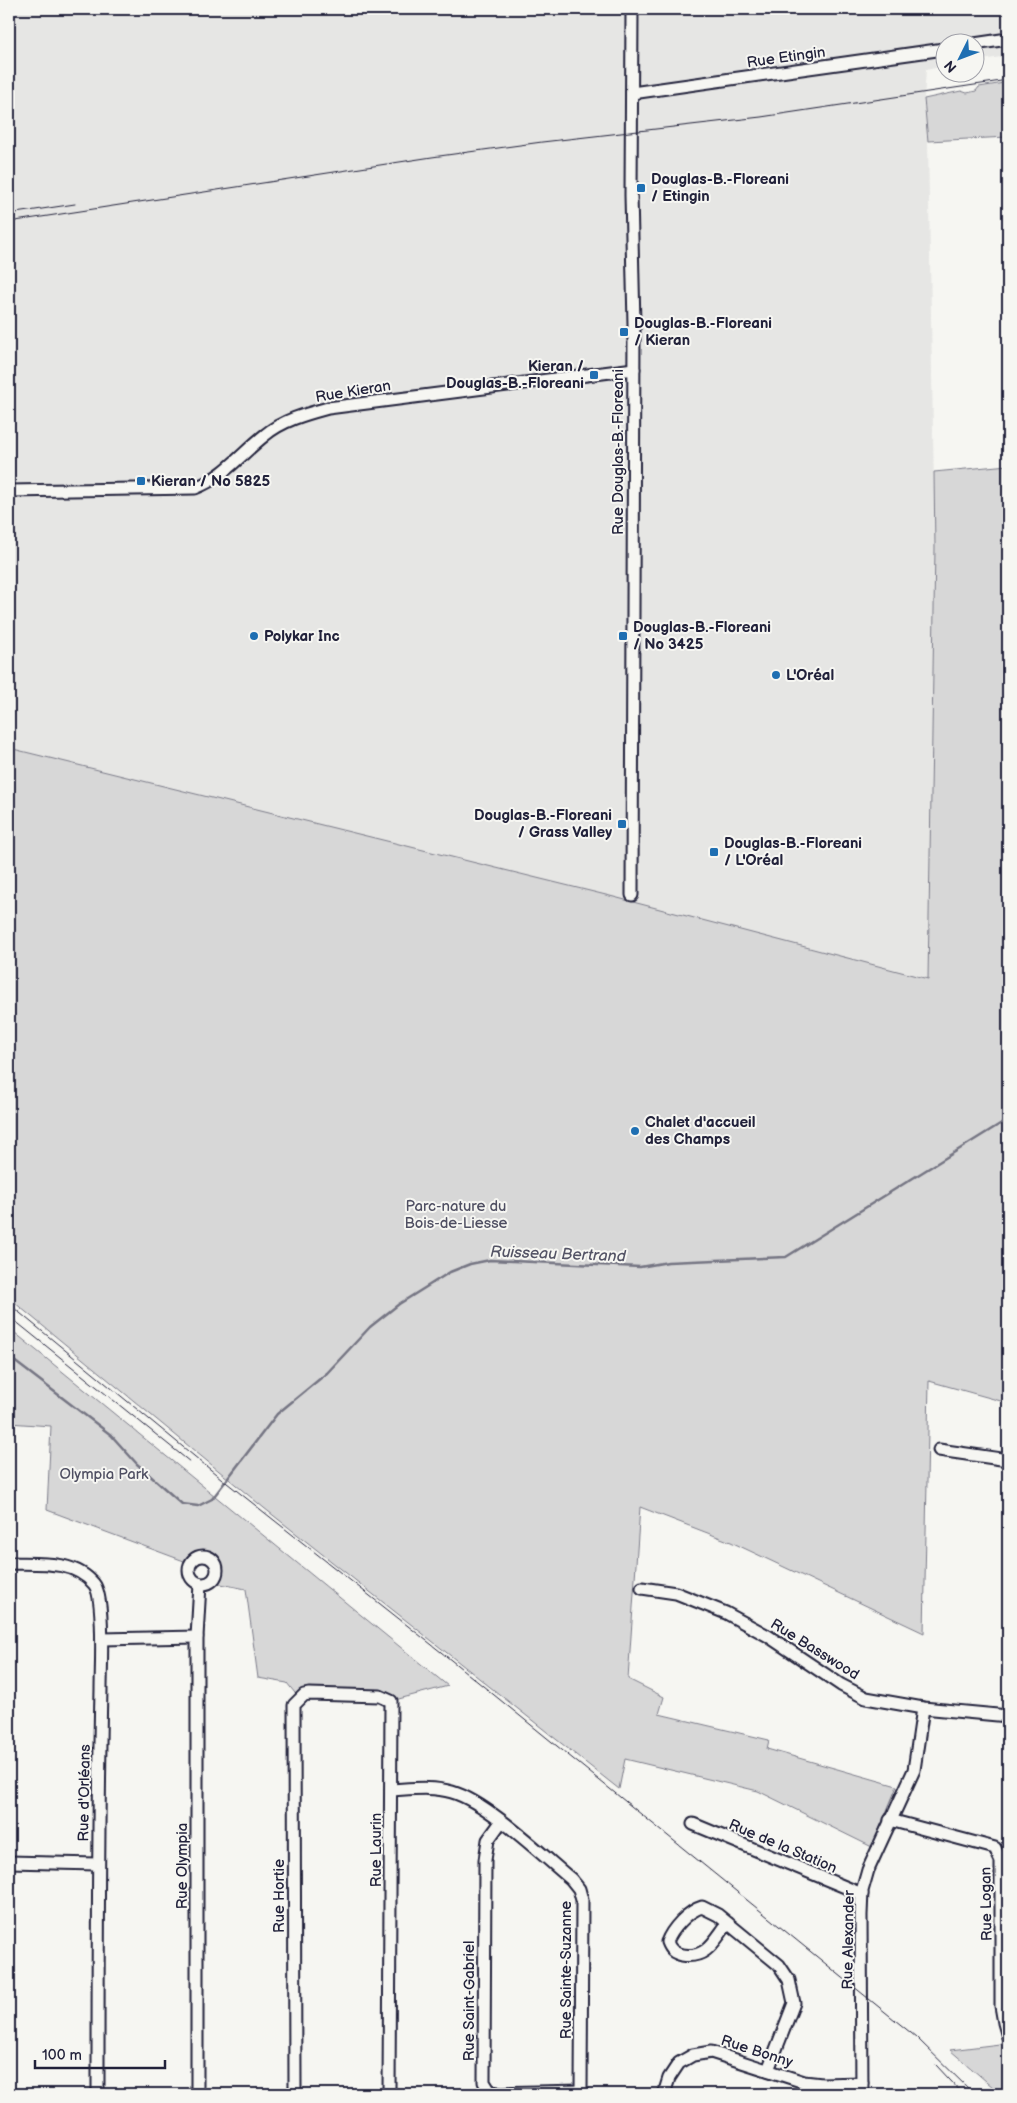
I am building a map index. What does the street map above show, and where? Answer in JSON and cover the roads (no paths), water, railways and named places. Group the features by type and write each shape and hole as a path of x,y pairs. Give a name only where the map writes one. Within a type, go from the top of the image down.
{"street":[{"name":"Rue Douglas-B.-Floreani","path":"632,9 634,368 632,896"},
{"path":"984,43 1008,39"},
{"name":"Rue Etingin","path":"632,93 658,91 934,50"},
{"name":"Rue Kieran","path":"9,491 194,488 208,483 221,475 265,434 281,424 299,416 328,408 634,368"},
{"path":"939,1450 1008,1460"},
{"name":"Rue d'Orléans","path":"9,1563 63,1566 87,1577 96,1585 100,1599 102,1639 97,1864 98,2094"},
{"name":"Rue Olympia","path":"197,2094 197,1637 200,1584"},
{"name":"Rue Basswood","path":"642,1588 676,1593 726,1613 768,1636 841,1685 866,1698 923,1708 1008,1716"},
{"path":"102,1639 197,1637"},
{"name":"Rue Laurin","path":"299,1698 304,1694 380,1696 390,1701 389,2094"},
{"name":"Rue Hortie","path":"295,2094 294,1705 299,1698"},
{"name":"Rue Alexander","path":"862,2089 862,1894 868,1870 914,1770 923,1708"},
{"name":"Rue Sainte-Suzanne","path":"391,1790 418,1788 450,1791 467,1797 572,1879 579,1889 582,1900 581,2093"},
{"name":"Rue Logan","path":"890,1820 995,1848 1001,1861 1005,1929 1001,2006 1008,2037"},
{"name":"Rue Saint-Gabriel","path":"501,1822 488,1840 485,1860 484,2082 489,2090 496,2093 581,2093"},
{"name":"Rue de la Station","path":"693,1824 862,1894"},
{"path":"9,1862 97,1864"},
{"path":"728,1924 708,1948 698,1955 678,1954 669,1947 667,1942 684,1919 695,1909 702,1907 728,1924 779,1965 789,1980 794,2003 768,2070"},
{"name":"Rue Bonny","path":"664,2094 669,2078 679,2063 693,2055 711,2052 804,2082 862,2089"}],"waterway":[{"name":"Ruisseau Bertrand","path":"9,1357 111,1435 137,1464 182,1504 198,1506 212,1499 277,1414 327,1373 370,1327 399,1304 450,1272 470,1264 490,1260 640,1267 668,1262 786,1257 1008,1119"}],"tram line":[{"path":"9,222 432,157 542,142 761,117 1008,80"},
{"path":"9,214 75,204"},
{"path":"9,1304 222,1479 446,1656 916,2037 974,2094"},
{"path":"9,1316 190,1462"},
{"path":"936,2065 963,2094"}],"place":[{"name":"Douglas-B.-Floreani / Etingin","path":"641,188"},
{"name":"Douglas-B.-Floreani / Kieran","path":"624,332"},
{"name":"Kieran / Douglas-B.-Floreani","path":"594,375"},
{"name":"Kieran / No 5825","path":"141,481"},
{"name":"Polykar Inc","path":"254,636"},
{"name":"Douglas-B.-Floreani / No 3425","path":"623,636"},
{"name":"L'Oréal","path":"776,675"},
{"name":"Douglas-B.-Floreani / Grass Valley","path":"622,824"},
{"name":"Douglas-B.-Floreani / L'Oréal","path":"714,852"},
{"name":"Chalet d'accueil des Champs","path":"635,1131"}],"park label":[{"name":"Parc-nature du Bois-de-Liesse","path":"456,1214"},
{"name":"Olympia Park","path":"104,1474"}]}
